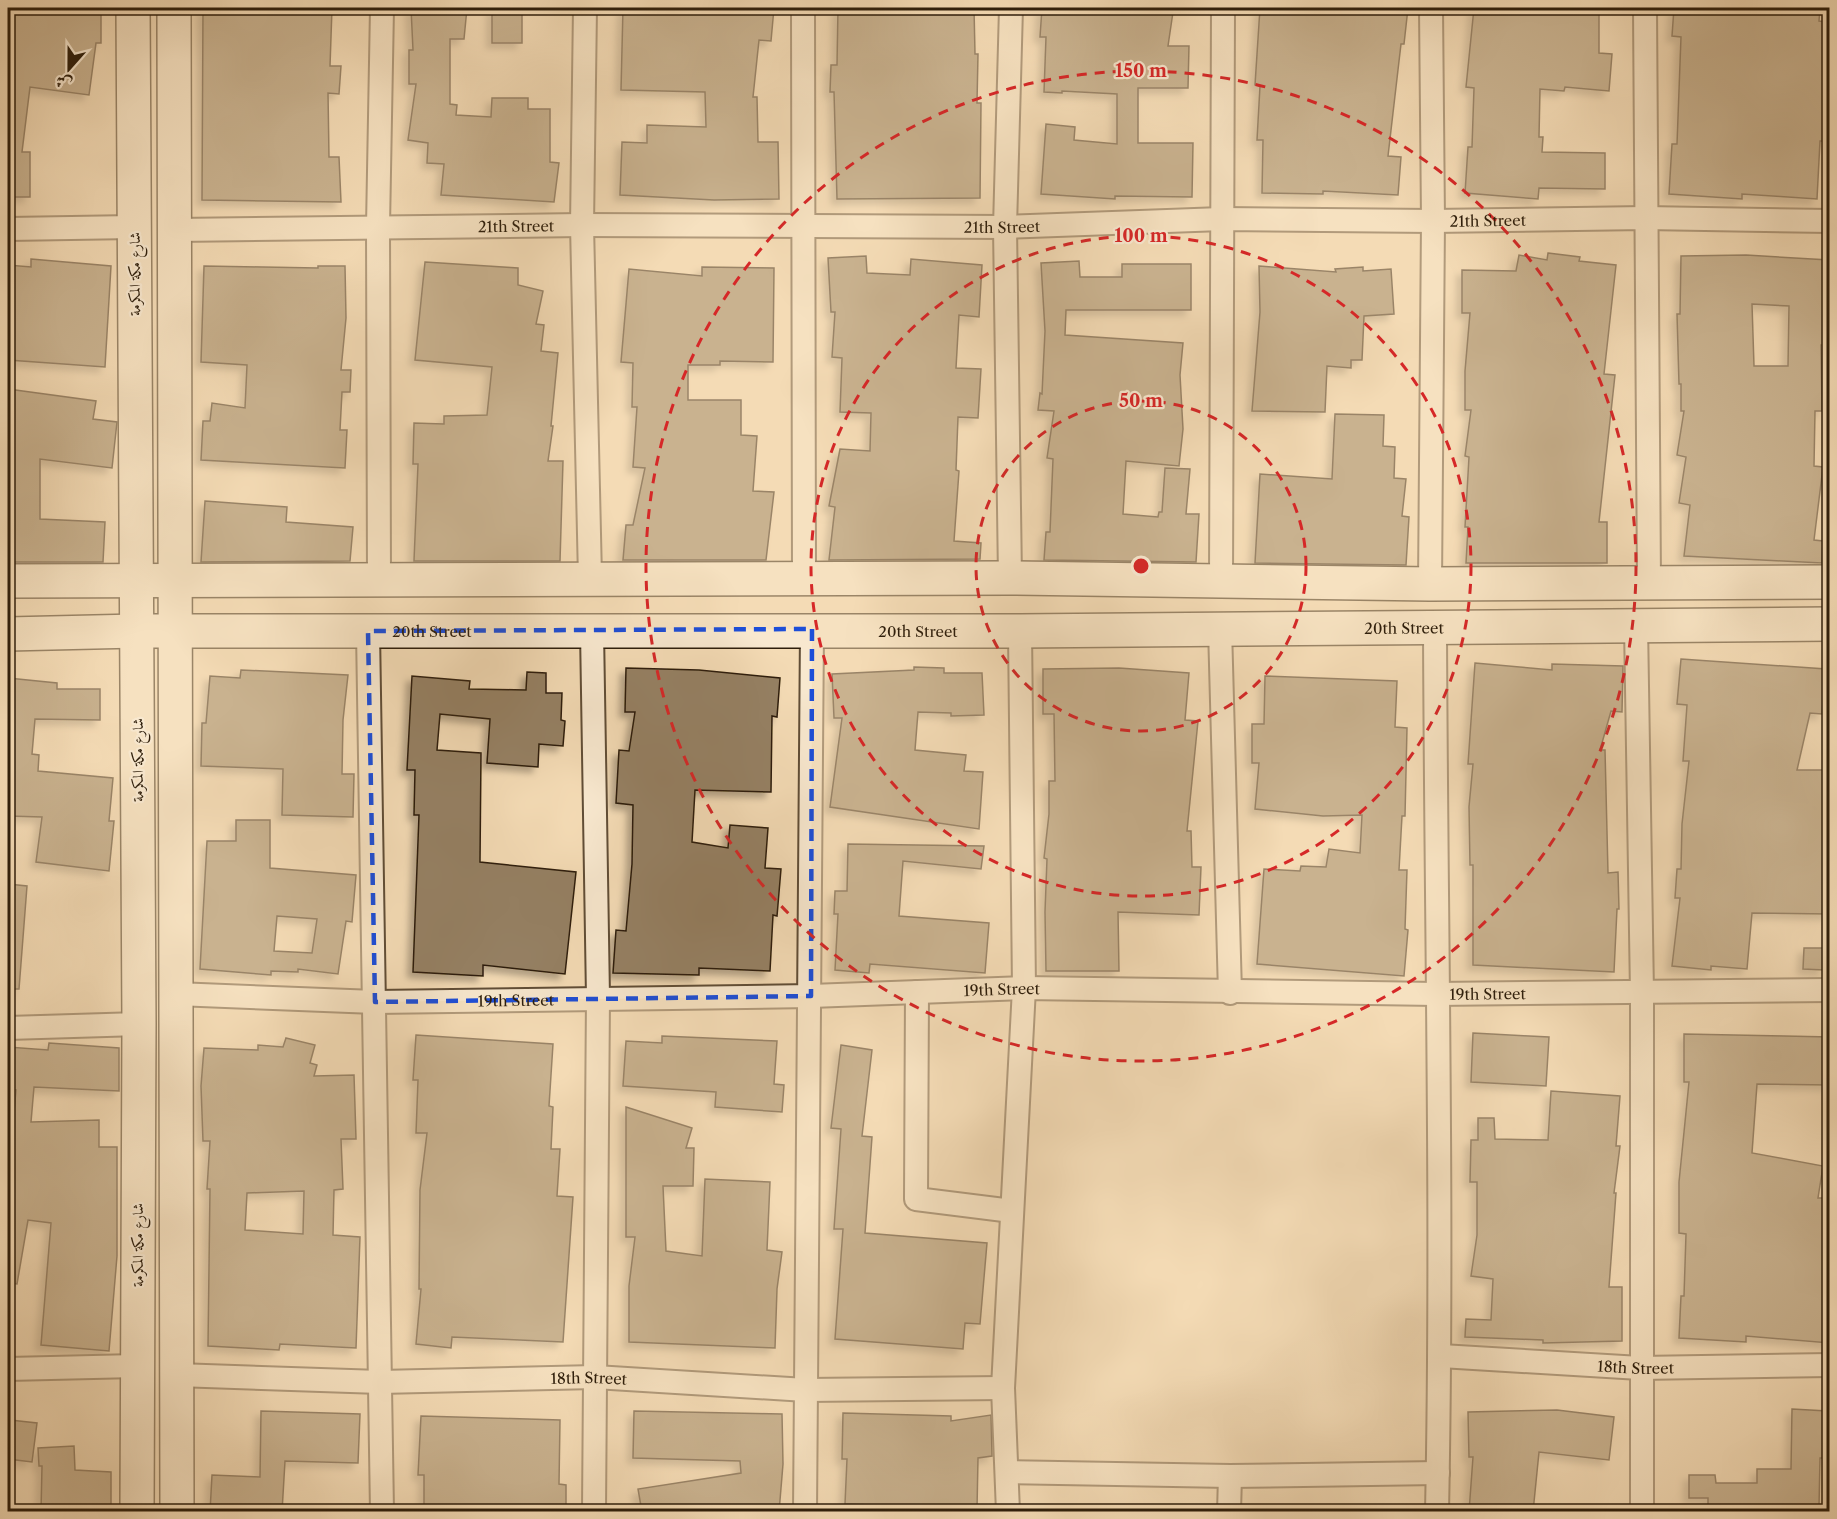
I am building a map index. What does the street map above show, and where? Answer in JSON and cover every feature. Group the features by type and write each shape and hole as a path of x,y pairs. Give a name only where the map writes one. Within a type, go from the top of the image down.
{"street":[{"name":"شارع مكة المكرمة","path":"133,8 139,1024 137,1512"},
{"path":"174,8 177,1512"},
{"path":"379,580 378,226 382,8"},
{"path":"585,8 582,225 590,578"},
{"path":"803,8 804,579"},
{"path":"1010,578 1005,228 1011,8"},
{"path":"1221,581 1223,8"},
{"path":"1430,584 1433,220 1431,8"},
{"path":"1645,8 1649,581"},
{"name":"21th Street","path":"176,230 582,225 1005,228 1222,219 1645,218 1830,221"},
{"path":"8,229 134,227"},
{"path":"8,581 1010,578 1430,584 1649,581 1830,582"},
{"name":"20th Street","path":"8,634 136,631 812,629 1020,631 1830,624"},
{"path":"1636,625 1642,993 1640,1368 1642,1512"},
{"path":"1435,627 1436,994 1441,1356 1437,1512"},
{"path":"1220,628 1230,993"},
{"path":"806,1512 812,629"},
{"path":"368,631 382,1512"},
{"path":"592,631 598,997 594,1512"},
{"path":"1008,1512 1003,1388 1024,988 1020,631"},
{"name":"19th Street","path":"176,994 375,1002 598,997 811,996 1024,988 1230,993 1436,994 1830,990"},
{"path":"917,992 916,1198 1012,1211"},
{"path":"8,1028 139,1024"},
{"name":"18th Street","path":"1441,1356 1640,1368 1830,1365"},
{"path":"8,1368 136,1366"},
{"name":"18th Street","path":"177,1375 380,1382 595,1377 806,1390 1003,1388"},
{"path":"1007,1472 1230,1476 1438,1473"},
{"path":"1229,1512 1230,1476"}],"highlighted area":[{"path":"812,629 811,996 375,1002 368,631"}],"building":[{"path":"8,8 101,8 101,43 96,43 89,95 30,87 22,152 30,152 30,197 8,197"},
{"path":"203,8 332,8 330,66 341,66 339,94 328,93 329,157 339,157 341,202 202,200"},
{"path":"411,8 467,8 464,39 450,39 450,104 457,105 456,115 491,117 492,98 528,98 528,109 550,109 550,162 559,163 554,202 441,195 444,164 427,163 428,143 408,140 416,84 409,84 409,50 413,50"},
{"path":"492,8 522,8 522,43 492,43"},
{"path":"623,8 774,8 771,41 759,40 753,97 757,97 758,142 778,142 779,199 714,200 620,195 622,142 647,143 647,125 706,127 705,92 621,90"},
{"path":"838,8 974,8 975,54 978,54 977,103 981,103 980,198 837,199 834,92 830,92 831,65 837,65"},
{"path":"1042,8 1143,8 1173,12 1168,46 1189,46 1188,88 1138,88 1138,143 1193,143 1192,197 1115,196 1115,199 1041,194 1046,124 1075,127 1074,140 1117,144 1117,94 1044,92 1046,37 1040,37"},
{"path":"1260,8 1408,8 1404,44 1401,44 1388,156 1401,157 1398,195 1323,191 1323,194 1262,193 1263,140 1257,140 1260,86 1255,85"},
{"path":"1474,8 1599,8 1599,53 1612,54 1609,91 1565,87 1564,91 1540,89 1539,137 1543,137 1542,152 1605,153 1605,189 1539,188 1538,199 1465,193 1468,147 1472,147 1474,88 1466,87"},
{"path":"1674,8 1820,8 1819,21 1828,22 1826,46 1830,46 1830,89 1827,89 1826,141 1820,141 1817,199 1742,194 1742,199 1669,194 1672,144 1677,144 1681,37 1672,36"},
{"path":"1548,253 1580,257 1579,261 1616,265 1604,374 1615,375 1599,522 1607,522 1607,563 1466,563 1468,527 1465,527 1469,457 1465,456 1471,410 1465,410 1465,371 1470,313 1462,313 1462,270 1516,271 1519,255 1547,260"},
{"path":"1746,255 1829,260 1823,345 1821,345 1822,411 1815,411 1814,466 1823,467 1814,540 1823,541 1822,563 1684,556 1690,505 1679,503 1686,457 1677,455 1684,411 1681,411 1681,384 1679,384 1677,314 1680,314 1681,256","holes":["1752,304 1789,306 1788,366 1754,366"]},
{"path":"866,256 867,273 910,275 911,259 982,265 979,317 959,315 956,368 981,369 978,418 958,417 956,470 959,471 954,541 981,543 980,559 829,560 835,507 829,506 840,449 870,451 871,413 840,412 842,358 832,357 835,312 831,312 828,258"},
{"path":"31,259 111,266 105,367 8,360 8,265 31,267"},
{"path":"1079,261 1080,277 1122,277 1122,264 1191,264 1191,310 1066,310 1065,335 1183,343 1180,375 1183,429 1179,466 1126,461 1123,514 1158,517 1159,512 1162,512 1165,468 1190,469 1186,514 1199,514 1196,562 1044,560 1046,532 1050,532 1053,459 1047,458 1054,411 1038,410 1040,393 1042,394 1045,331 1041,263"},
{"path":"425,262 518,268 518,285 543,291 536,324 544,325 541,351 558,353 548,461 563,461 560,561 414,561 418,464 413,464 414,423 444,424 444,416 487,415 492,367 415,360"},
{"path":"204,266 318,268 318,266 345,266 346,318 341,370 351,370 350,392 342,392 340,430 347,430 345,468 201,460 203,421 210,421 212,403 245,408 247,365 201,362"},
{"path":"1259,266 1336,272 1335,269 1363,267 1363,271 1391,269 1394,314 1364,316 1362,360 1351,360 1351,368 1327,366 1325,412 1252,411 1260,312"},
{"path":"702,267 774,268 773,362 720,361 720,365 688,365 688,400 741,400 741,435 757,436 753,491 774,492 766,560 623,560 626,525 633,525 645,468 633,467 637,407 632,407 633,363 621,362 629,269 702,276"},
{"path":"8,389 96,401 93,419 117,422 112,468 40,459 40,519 105,522 103,562 8,562"},
{"path":"1335,414 1384,415 1383,446 1395,447 1394,478 1406,479 1402,516 1409,517 1406,565 1255,563 1260,474 1332,479"},
{"path":"205,501 287,507 286,522 353,527 350,561 201,562"},
{"path":"1681,659 1826,669 1822,714 1810,713 1797,770 1830,770 1830,810 1825,810 1823,874 1830,874 1830,914 1752,913 1747,969 1711,966 1711,970 1672,966 1680,898 1675,898 1677,869 1681,869 1682,824 1689,761 1683,761 1687,705 1677,704"},
{"path":"1475,663 1552,670 1552,664 1623,666 1622,712 1611,711 1600,750 1605,750 1608,873 1618,872 1619,909 1617,909 1614,972 1473,965 1473,865 1470,865 1469,807 1473,764 1468,764"},
{"path":"914,667 944,668 944,673 982,673 984,715 951,716 951,713 918,712 915,750 966,755 964,771 983,772 979,829 830,807 842,718 834,718 832,674 914,670"},
{"path":"626,668 699,670 780,678 777,717 772,716 771,792 695,790 692,842 728,848 730,825 768,828 765,868 781,869 777,916 773,915 770,971 699,968 699,975 613,973 616,930 626,931 632,864 633,805 616,803 619,750 629,751 635,712 625,712"},
{"path":"1119,668 1189,673 1185,720 1198,721 1187,831 1191,831 1192,867 1201,867 1199,915 1118,912 1119,971 1046,971 1047,859 1044,858 1049,814 1049,781 1055,781 1054,714 1043,714 1043,669"},
{"path":"241,670 348,675 343,720 342,774 354,774 353,817 282,815 283,769 201,766 202,723 206,723 210,676 240,678"},
{"path":"527,672 546,673 546,693 562,693 561,720 565,721 563,746 539,744 538,767 487,763 490,719 440,714 437,750 481,753 480,862 576,872 565,974 483,965 483,976 413,972 419,815 414,815 415,770 407,770 412,676 470,681 469,689 526,690"},
{"path":"1265,676 1397,681 1395,727 1407,728 1405,816 1402,816 1399,870 1407,870 1405,929 1408,930 1404,976 1257,964 1264,869 1300,871 1301,866 1326,867 1329,849 1360,853 1362,815 1323,816 1255,809 1259,763 1252,763 1252,724 1264,724"},
{"path":"8,678 57,683 57,689 100,689 100,720 35,719 32,754 39,755 38,771 113,778 109,821 114,821 109,871 36,862 42,817 8,816"},
{"path":"236,820 270,820 270,868 356,875 352,922 346,921 338,974 298,969 298,972 271,971 271,975 200,969 207,841 236,841","holes":["277,916 317,919 312,953 274,951"]},
{"path":"848,844 984,846 981,869 903,861 899,916 989,923 985,973 870,964 869,973 835,970 838,914 834,914 835,891 847,891"},
{"path":"8,884 27,886 19,989 8,989"},
{"path":"1804,948 1825,948 1824,970 1803,969"},
{"path":"1473,1033 1549,1037 1546,1086 1471,1082"},
{"path":"1684,1034 1830,1037 1830,1085 1757,1084 1752,1153 1823,1166 1818,1198 1830,1198 1824,1314 1830,1314 1830,1343 1746,1336 1746,1342 1679,1338 1681,1296 1684,1296 1686,1234 1679,1233 1679,1182 1689,1082 1684,1082"},
{"path":"416,1035 553,1044 549,1106 553,1107 551,1149 560,1149 557,1196 573,1197 563,1342 452,1337 451,1348 416,1344 421,1289 419,1289 420,1190 427,1133 416,1133 418,1080 413,1080"},
{"path":"662,1036 777,1041 774,1084 784,1085 782,1112 715,1107 716,1092 623,1086 626,1041 662,1043"},
{"path":"286,1038 315,1045 310,1063 317,1065 314,1076 354,1075 356,1139 341,1139 343,1189 334,1190 333,1235 360,1237 356,1348 280,1344 279,1350 208,1346 210,1189 207,1189 210,1141 203,1141 201,1086 204,1048 258,1050 258,1045 283,1047","holes":["304,1191 303,1234 245,1230 247,1193"]},
{"path":"49,1043 119,1048 119,1091 34,1087 31,1122 99,1120 99,1147 117,1147 117,1256 109,1351 41,1345 51,1223 28,1220 17,1284 8,1283 8,1155 10,1155 16,1090 8,1089 8,1047 48,1050"},
{"path":"841,1045 872,1050 862,1136 872,1137 865,1233 987,1243 980,1324 965,1323 963,1349 835,1339 843,1229 834,1229 841,1129 831,1128"},
{"path":"1551,1091 1620,1096 1616,1146 1620,1146 1614,1193 1616,1193 1609,1287 1622,1287 1622,1341 1543,1343 1543,1340 1465,1337 1466,1319 1491,1320 1493,1279 1471,1276 1477,1235 1477,1182 1470,1182 1471,1140 1478,1140 1478,1118 1494,1118 1495,1139 1548,1140"},
{"path":"626,1107 692,1128 686,1148 694,1148 693,1186 663,1186 666,1251 702,1256 705,1179 770,1182 767,1250 782,1252 777,1289 775,1348 629,1342 629,1286 635,1237 626,1237"},
{"path":"1792,1409 1827,1411 1826,1458 1820,1458 1819,1507 1708,1507 1708,1498 1689,1498 1689,1475 1715,1475 1716,1483 1757,1483 1757,1469 1791,1469"},
{"path":"1557,1410 1614,1417 1609,1460 1539,1452 1533,1512 1469,1512 1473,1457 1469,1457 1468,1412"},
{"path":"261,1411 360,1414 358,1463 285,1461 282,1512 210,1512 212,1475 260,1477"},
{"path":"634,1411 782,1414 783,1464 779,1512 701,1512 678,1509 642,1512 638,1489 741,1473 740,1461 633,1458"},
{"path":"843,1413 951,1416 951,1421 991,1415 992,1456 978,1458 977,1509 845,1504 847,1459 842,1459"},
{"path":"421,1416 560,1420 559,1484 566,1485 566,1512 424,1512 424,1475 418,1475"},
{"path":"10,1420 37,1423 32,1462 8,1459"},
{"path":"74,1446 75,1470 111,1472 111,1512 41,1512 42,1466 39,1466 38,1448"}]}
